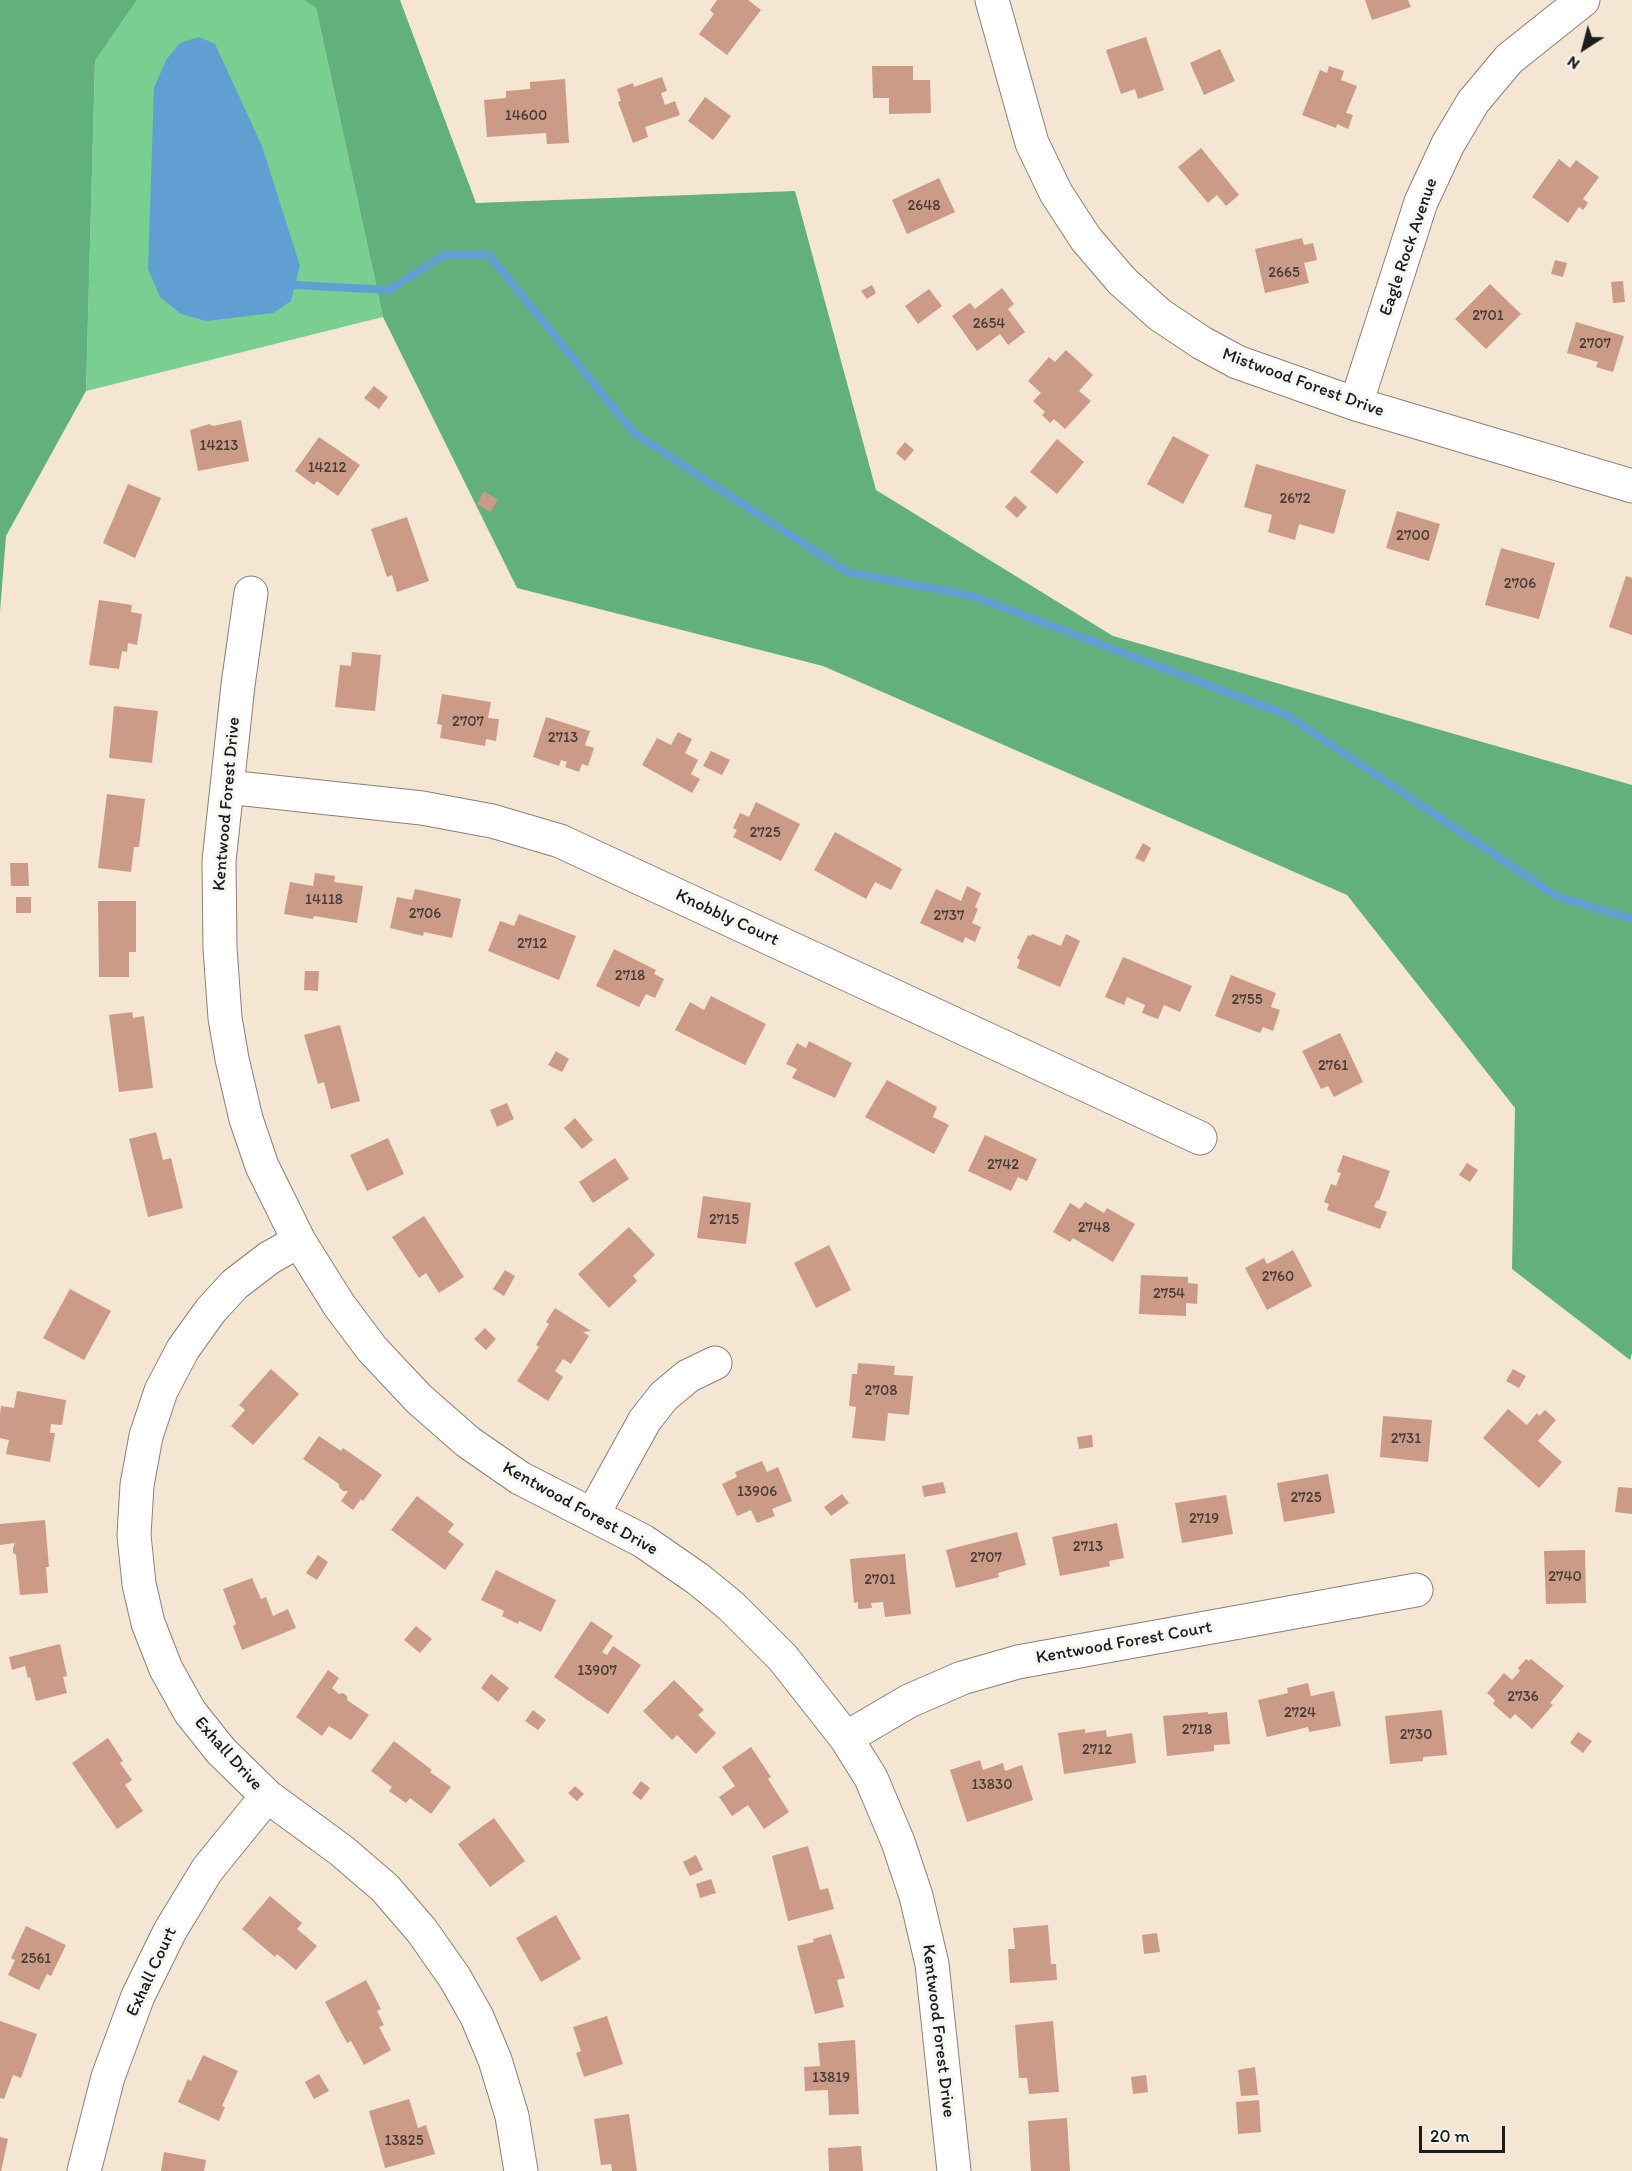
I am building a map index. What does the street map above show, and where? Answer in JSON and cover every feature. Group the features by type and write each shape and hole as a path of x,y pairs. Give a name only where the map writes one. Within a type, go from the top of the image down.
{"street":[{"name":"Mistwood Forest Drive","path":"992,0 1032,143 1056,193 1086,239 1122,281 1160,315 1202,344 1237,362 1356,404 1632,486"},
{"name":"Eagle Rock Avenue","path":"1356,404 1421,202 1448,144 1473,102 1509,59 1564,5"},
{"name":"Kentwood Forest Drive","path":"251,593 238,686 219,861 220,948 225,1018 231,1059 246,1119 261,1162 299,1241 339,1305 372,1349 419,1399 468,1442 520,1478 643,1541 698,1579 731,1606 783,1658 846,1738 871,1778 898,1842 916,1896 932,1964 954,2171"},
{"name":"Knobbly Court","path":"226,787 422,808 492,821 560,841 1200,1138"},
{"name":"Exhall Drive","path":"299,1241 269,1258 235,1284 211,1310 183,1349 161,1391 149,1425 137,1485 134,1535 139,1584 148,1623 166,1669 190,1712 221,1751 267,1796 342,1851 384,1888 422,1931 455,1978 477,2017 495,2060 512,2116 521,2171"},
{"path":"592,1514 645,1420 657,1404 688,1376 715,1363"},
{"name":"Kentwood Forest Court","path":"846,1738 909,1701 962,1678 1018,1662 1416,1590"},
{"name":"Exhall Court","path":"84,2171 108,2077 142,1987 170,1931 207,1870 267,1796"}],"green space":[{"path":"0,0 137,0 95,61 86,391 6,536 0,612"},
{"path":"137,0 304,0 316,8 383,317 86,391 95,61"},
{"path":"304,0 400,0 476,203 795,191 876,490 1113,636 1632,785 1632,1353 1630,1360 1512,1269 1515,1108 1347,895 823,666 517,588 383,317 316,8"}],"water":[{"path":"199,37 215,44 262,146 300,266 291,301 273,313 206,321 181,314 160,297 148,269 154,88 166,60 180,43"}],"building":[{"path":"717,0 748,0 761,10 727,55 699,34 714,14 710,10"},
{"path":"1365,0 1408,0 1411,7 1372,20"},
{"path":"1146,37 1164,90 1138,99 1135,89 1121,94 1106,50"},
{"path":"1220,49 1235,81 1204,95 1190,63"},
{"path":"872,66 913,66 913,80 930,80 931,113 889,114 889,98 873,98"},
{"path":"1329,66 1344,71 1341,80 1357,86 1346,113 1353,115 1348,129 1337,124 1336,128 1302,115 1320,70 1327,73"},
{"path":"662,77 667,91 661,93 665,105 675,101 680,115 645,127 648,137 633,143 618,102 621,101 617,89 633,83 634,87"},
{"path":"565,79 569,143 547,144 546,133 487,137 484,100 506,98 506,91 530,89 530,82"},
{"path":"705,97 731,116 713,140 688,121"},
{"path":"1201,148 1239,195 1226,206 1217,195 1208,203 1178,167"},
{"path":"1559,159 1570,168 1576,160 1599,177 1583,199 1588,203 1583,210 1579,207 1568,223 1532,197"},
{"path":"939,178 955,212 907,234 892,200"},
{"path":"1302,238 1304,245 1313,243 1317,260 1304,263 1309,283 1265,293 1255,249"},
{"path":"1555,260 1567,263 1563,277 1551,274"},
{"path":"1623,281 1625,302 1613,303 1611,282"},
{"path":"1490,284 1521,314 1486,349 1455,319"},
{"path":"872,285 876,293 867,299 861,291"},
{"path":"1002,288 1014,304 1008,309 1025,332 1008,345 1000,334 977,351 952,316 970,303 975,309"},
{"path":"929,289 942,306 918,324 905,306"},
{"path":"1576,322 1624,336 1613,372 1596,367 1598,362 1567,353"},
{"path":"1066,350 1093,375 1079,391 1091,401 1065,429 1054,419 1050,423 1042,415 1045,412 1033,401 1041,393 1028,381 1049,357 1055,362"},
{"path":"374,386 388,397 379,409 364,398"},
{"path":"241,420 249,461 198,471 190,430 209,424 213,426"},
{"path":"1173,436 1209,455 1183,504 1147,484"},
{"path":"319,437 360,465 338,496 317,481 314,485 295,471"},
{"path":"1057,439 1084,462 1057,494 1030,472"},
{"path":"905,442 914,450 905,461 896,453"},
{"path":"1256,464 1346,490 1334,534 1299,524 1295,540 1268,532 1272,515 1244,507"},
{"path":"128,484 161,498 135,558 103,543"},
{"path":"484,491 498,500 490,512 477,504"},
{"path":"1015,496 1027,507 1017,518 1005,507"},
{"path":"1397,511 1440,524 1429,561 1386,548"},
{"path":"407,517 429,581 397,592 392,575 387,577 371,529"},
{"path":"1501,548 1555,563 1539,619 1485,605"},
{"path":"1626,576 1632,578 1632,635 1609,627"},
{"path":"99,600 132,605 131,612 142,614 137,645 128,643 127,652 122,651 119,669 89,665"},
{"path":"352,652 381,655 375,711 335,707 340,665 351,666"},
{"path":"442,694 491,702 488,718 499,719 496,741 486,739 485,746 440,738 442,725 437,724"},
{"path":"114,706 158,711 152,763 109,758"},
{"path":"546,717 590,731 585,745 594,748 588,766 582,764 579,772 565,767 567,762 561,760 559,766 533,757"},
{"path":"678,732 692,739 685,753 698,760 691,774 700,779 692,793 642,765 657,738 671,745"},
{"path":"711,751 730,760 722,775 703,766"},
{"path":"107,794 145,799 139,847 134,847 131,872 98,868"},
{"path":"756,802 800,824 781,861 733,837 737,830 733,828 740,813 749,817"},
{"path":"835,832 902,869 891,890 875,882 866,899 814,870"},
{"path":"1143,843 1151,848 1144,862 1135,858"},
{"path":"10,863 28,863 29,886 11,886"},
{"path":"315,873 335,876 334,882 363,886 357,923 284,914 290,882 313,886"},
{"path":"967,886 981,893 972,923 981,927 975,942 965,937 963,943 920,923 936,889 961,901"},
{"path":"415,889 461,899 452,938 424,932 423,936 390,928 397,897 412,900"},
{"path":"16,897 31,897 31,913 16,913"},
{"path":"98,901 136,901 136,952 129,952 129,977 99,977"},
{"path":"519,914 576,936 559,980 488,951 500,921 514,926"},
{"path":"1032,934 1061,946 1066,934 1080,941 1060,987 1017,968 1020,960 1017,958 1028,935"},
{"path":"614,949 656,970 654,974 664,979 655,998 646,994 639,1007 596,986"},
{"path":"1123,957 1192,986 1180,1012 1164,1005 1158,1019 1142,1013 1145,1005 1127,997 1124,1005 1105,997"},
{"path":"305,971 319,971 318,991 304,990"},
{"path":"1231,975 1276,993 1271,1007 1280,1010 1273,1031 1263,1027 1260,1033 1215,1016"},
{"path":"711,996 766,1024 745,1065 675,1030 690,1002 704,1010"},
{"path":"132,1012 133,1018 144,1016 153,1088 119,1092 109,1015"},
{"path":"340,1025 360,1101 331,1109 324,1082 318,1084 304,1035"},
{"path":"1340,1033 1363,1082 1334,1097 1328,1086 1321,1089 1302,1051"},
{"path":"809,1041 852,1063 835,1098 792,1078 797,1069 786,1064 797,1043 806,1048"},
{"path":"556,1051 569,1059 562,1072 548,1065"},
{"path":"887,1080 937,1107 933,1117 949,1125 934,1154 865,1117"},
{"path":"507,1103 514,1119 497,1127 490,1110"},
{"path":"575,1118 593,1140 582,1149 564,1128"},
{"path":"156,1132 163,1160 171,1158 183,1208 148,1217 129,1139"},
{"path":"985,1135 1037,1159 1027,1181 1018,1177 1011,1191 968,1171"},
{"path":"388,1138 404,1174 367,1191 350,1155"},
{"path":"1343,1155 1390,1171 1379,1201 1377,1200 1374,1207 1387,1212 1380,1229 1327,1210 1329,1204 1324,1202 1331,1184 1336,1186 1341,1173 1337,1172"},
{"path":"615,1158 629,1179 593,1203 579,1182"},
{"path":"1467,1163 1478,1170 1470,1182 1459,1175"},
{"path":"703,1196 751,1203 746,1244 697,1238"},
{"path":"1085,1202 1104,1213 1107,1208 1135,1224 1113,1262 1073,1238 1070,1242 1053,1232 1070,1203 1080,1209"},
{"path":"424,1216 464,1277 439,1293 426,1273 419,1278 392,1237"},
{"path":"629,1227 655,1255 633,1276 637,1281 609,1308 578,1274"},
{"path":"829,1245 851,1290 816,1308 794,1263"},
{"path":"1293,1250 1312,1286 1267,1310 1245,1268 1264,1258 1267,1264"},
{"path":"505,1270 515,1276 504,1296 493,1289"},
{"path":"1141,1275 1188,1277 1188,1283 1198,1284 1197,1304 1186,1303 1186,1316 1139,1314"},
{"path":"70,1289 111,1311 84,1360 43,1338"},
{"path":"555,1308 591,1331 583,1332 589,1336 571,1364 563,1359 555,1371 563,1377 548,1401 517,1381 539,1347 536,1345 549,1324 546,1322"},
{"path":"485,1328 496,1339 486,1350 474,1339"},
{"path":"858,1363 895,1366 894,1375 913,1376 909,1415 888,1413 885,1441 852,1438 856,1407 849,1406 852,1374 857,1374"},
{"path":"271,1369 299,1394 253,1445 231,1426 245,1410 239,1405"},
{"path":"1513,1369 1526,1376 1519,1388 1506,1381"},
{"path":"17,1391 66,1400 62,1425 51,1424 50,1433 55,1433 50,1462 6,1454 9,1440 0,1438 1,1406 14,1408"},
{"path":"1508,1409 1527,1425 1537,1413 1539,1416 1545,1410 1556,1420 1538,1441 1562,1462 1539,1488 1483,1438"},
{"path":"1383,1416 1432,1420 1428,1462 1380,1457"},
{"path":"1092,1435 1093,1447 1079,1449 1077,1437"},
{"path":"319,1436 341,1451 343,1448 382,1475 363,1501 361,1499 353,1510 341,1501 348,1491 343,1491 339,1484 303,1459"},
{"path":"762,1461 767,1472 778,1467 792,1501 772,1509 775,1516 757,1523 751,1510 737,1516 722,1484 737,1477 735,1472"},
{"path":"1328,1474 1335,1513 1284,1522 1277,1483"},
{"path":"943,1482 946,1493 924,1497 922,1486"},
{"path":"1618,1487 1632,1488 1632,1514 1615,1512"},
{"path":"842,1494 849,1503 831,1516 824,1507"},
{"path":"1226,1495 1233,1534 1182,1543 1175,1503"},
{"path":"417,1496 454,1524 448,1532 464,1544 445,1570 391,1530"},
{"path":"45,1520 49,1567 46,1567 48,1593 20,1595 16,1555 13,1553 15,1543 0,1545 0,1524"},
{"path":"1117,1523 1124,1558 1109,1561 1110,1566 1060,1576 1052,1537"},
{"path":"1017,1532 1026,1565 998,1573 999,1577 956,1588 946,1550"},
{"path":"1585,1550 1586,1603 1546,1604 1544,1551"},
{"path":"905,1554 911,1614 885,1617 883,1602 871,1603 872,1608 858,1609 858,1602 854,1603 850,1559"},
{"path":"318,1555 328,1562 317,1580 306,1573"},
{"path":"496,1570 556,1600 541,1632 519,1621 518,1624 502,1616 504,1611 481,1600"},
{"path":"252,1578 261,1599 266,1597 273,1616 288,1609 296,1628 242,1650 233,1626 236,1624 223,1589"},
{"path":"591,1621 613,1636 602,1652 607,1655 613,1646 641,1665 608,1714 554,1677"},
{"path":"416,1626 432,1639 420,1653 404,1640"},
{"path":"60,1644 67,1676 63,1677 67,1693 36,1701 25,1666 12,1670 9,1657"},
{"path":"1526,1659 1529,1661 1531,1659 1564,1686 1550,1703 1553,1705 1532,1729 1515,1714 1510,1719 1493,1704 1495,1700 1487,1693 1504,1673 1512,1680"},
{"path":"328,1670 339,1678 332,1688 339,1694 343,1693 347,1696 347,1700 369,1715 351,1740 329,1726 322,1736 296,1717"},
{"path":"491,1674 509,1688 498,1702 481,1688"},
{"path":"674,1680 704,1710 698,1715 716,1733 696,1754 677,1735 672,1740 643,1711"},
{"path":"1308,1683 1311,1696 1334,1691 1341,1726 1309,1732 1308,1727 1267,1737 1258,1700 1288,1693 1287,1688"},
{"path":"533,1710 546,1720 538,1730 525,1721"},
{"path":"1442,1710 1447,1755 1423,1757 1423,1761 1390,1764 1385,1716"},
{"path":"1208,1712 1208,1714 1227,1712 1230,1744 1214,1745 1214,1751 1167,1756 1163,1716"},
{"path":"1085,1729 1085,1733 1106,1730 1107,1737 1132,1733 1136,1763 1064,1774 1058,1733"},
{"path":"1578,1732 1592,1741 1583,1753 1570,1743"},
{"path":"108,1738 123,1761 120,1763 132,1780 125,1785 143,1811 117,1829 72,1763"},
{"path":"394,1741 451,1787 431,1814 410,1798 406,1803 389,1791 392,1787 371,1771"},
{"path":"751,1747 771,1777 768,1779 789,1812 764,1829 748,1805 732,1816 719,1797 735,1786 722,1767"},
{"path":"980,1760 983,1770 1003,1763 1005,1771 1022,1765 1033,1800 967,1822 950,1770"},
{"path":"641,1781 650,1788 641,1800 632,1793"},
{"path":"575,1786 584,1794 577,1801 568,1793"},
{"path":"494,1818 525,1861 490,1887 458,1844"},
{"path":"808,1846 820,1890 828,1888 834,1909 788,1921 772,1856"},
{"path":"696,1855 703,1870 690,1876 683,1862"},
{"path":"711,1879 716,1893 700,1898 696,1884"},
{"path":"270,1896 302,1923 297,1929 317,1946 296,1970 277,1954 275,1957 242,1929"},
{"path":"556,1915 581,1959 541,1982 516,1938"},
{"path":"1048,1925 1051,1964 1056,1964 1057,1980 1010,1983 1008,1949 1015,1949 1013,1928"},
{"path":"26,1926 66,1945 51,1976 47,1974 39,1990 8,1975 15,1960 11,1958"},
{"path":"1157,1933 1160,1952 1144,1954 1142,1935"},
{"path":"831,1934 845,1978 837,1980 844,2007 815,2014 797,1946 814,1942 813,1939"},
{"path":"366,1980 381,2009 377,2011 384,2025 379,2027 391,2050 364,2065 351,2041 347,2043 325,2002"},
{"path":"607,2016 623,2064 584,2077 576,2053 581,2051 573,2027"},
{"path":"0,2021 37,2034 21,2078 13,2075 4,2099 0,2098"},
{"path":"1053,2021 1059,2092 1029,2094 1027,2078 1019,2078 1015,2025"},
{"path":"855,2040 859,2114 829,2115 828,2090 805,2091 804,2067 820,2066 818,2043"},
{"path":"203,2055 238,2071 222,2106 225,2107 219,2121 178,2102 188,2079 191,2081"},
{"path":"1255,2067 1258,2095 1241,2096 1238,2070"},
{"path":"319,2074 329,2091 314,2099 305,2082"},
{"path":"1146,2075 1148,2092 1133,2094 1131,2077"},
{"path":"409,2099 418,2128 426,2125 435,2154 385,2168 369,2111"},
{"path":"1259,2100 1261,2132 1238,2134 1236,2102"},
{"path":"629,2114 637,2171 612,2171 611,2164 601,2165 594,2119"},
{"path":"1067,2118 1070,2171 1031,2171 1028,2121"},
{"path":"0,2137 8,2139 1,2171 0,2171"},
{"path":"861,2146 863,2171 829,2171 828,2148"},
{"path":"164,2152 206,2160 204,2171 161,2171"}],"waterway":[{"path":"295,285 389,290 444,255 489,255 634,433 847,572 973,596 1287,715 1556,896 1632,919"}]}
